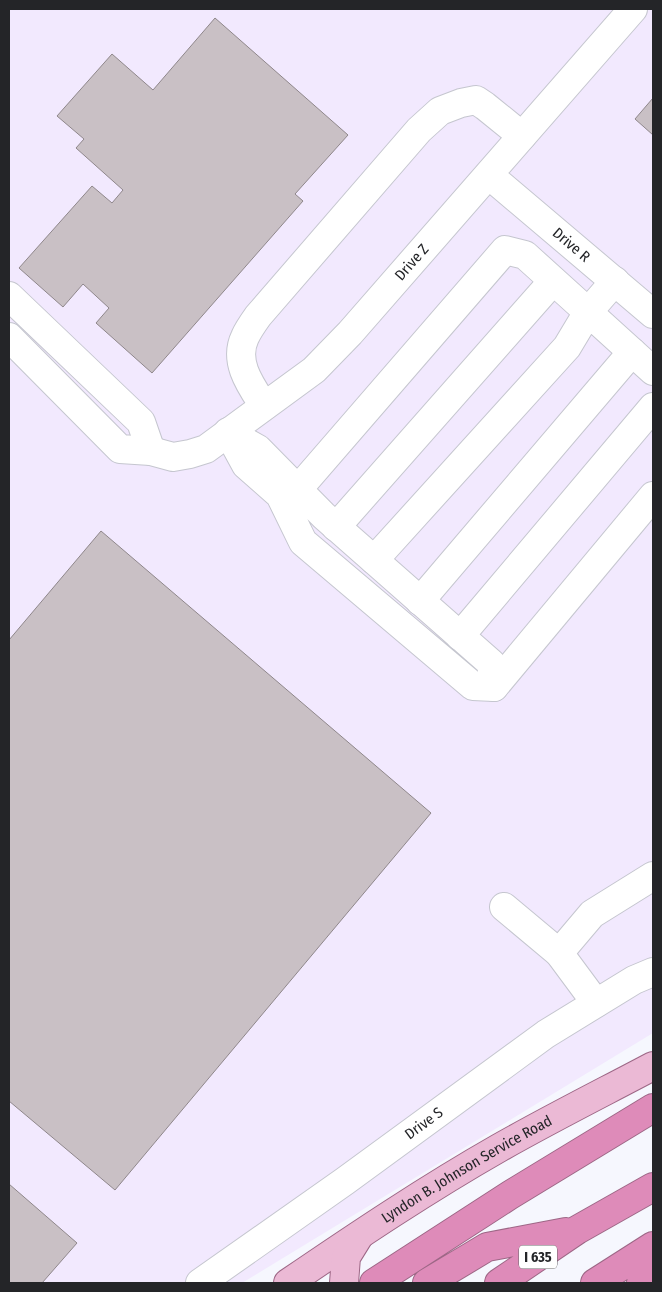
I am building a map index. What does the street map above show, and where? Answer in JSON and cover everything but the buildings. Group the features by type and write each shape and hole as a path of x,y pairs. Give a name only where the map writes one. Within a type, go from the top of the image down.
{"highway":[{"path":"374,1283 510,1194 653,1108"},
{"name":"I 635","path":"499,1283 577,1230 653,1187"},
{"path":"428,1283 487,1247 577,1230"},
{"path":"595,1283 653,1246"},
{"path":"642,1283 653,1276"}],"main road":[{"name":"Lyndon B. Johnson Service Road","path":"288,1283 358,1236 493,1152 653,1066"},
{"path":"344,1283 346,1257 358,1236"}],"lane":[{"name":"Drive Z","path":"9,337 120,449 151,451 173,457 206,449 314,370 350,333 522,136 620,13"},
{"path":"264,406 246,378 241,356 244,338 258,316 419,130 440,111 460,103 476,100 522,136"},
{"name":"Drive R","path":"489,175 653,314"},
{"path":"292,496 506,250 525,255 653,370"},
{"path":"336,527 553,281"},
{"path":"374,560 567,347 588,312 615,281"},
{"path":"15,312 141,422 151,451"},
{"path":"420,601 632,352"},
{"path":"460,636 653,407"},
{"path":"228,432 258,449 292,496 336,527 491,664 494,687"},
{"path":"292,496 302,542 473,686 494,687"},
{"path":"494,687 653,496"},
{"path":"559,953 592,914 653,876"},
{"path":"504,907 559,953 596,1003"},
{"name":"Drive S","path":"200,1283 345,1181 546,1034 634,980 653,972"}],"shaded area":[{"path":"9,9 653,9 653,1033 242,1283 9,1283"}]}
